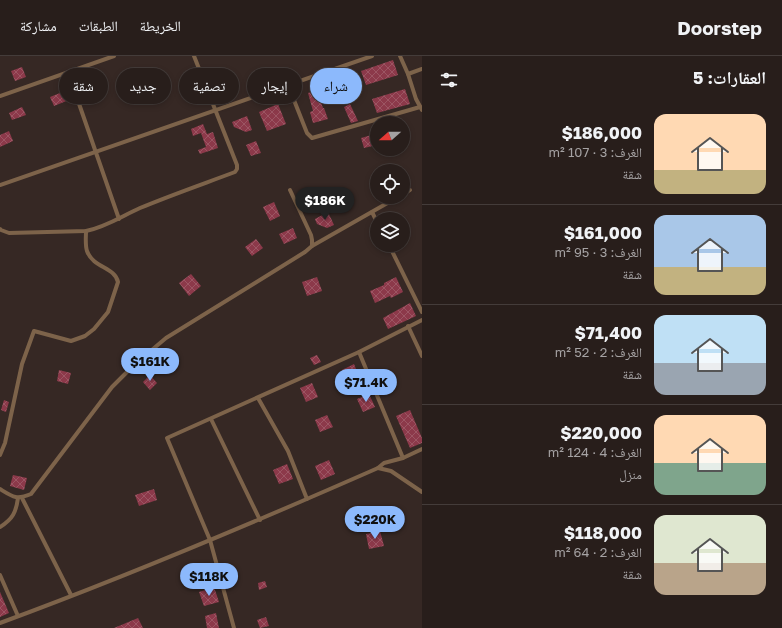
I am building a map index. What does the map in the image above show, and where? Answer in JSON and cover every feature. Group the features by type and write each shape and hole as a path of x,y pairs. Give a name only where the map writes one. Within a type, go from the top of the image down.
{"street":[{"path":"80,68 114,56"},
{"path":"0,229 9,233 86,231 97,229 181,191 236,171 237,166 194,56"},
{"path":"302,80 372,56"},
{"path":"295,104 306,133 312,138 421,109 400,56"},
{"path":"408,74 422,69"},
{"path":"0,96 59,75"},
{"path":"0,185 247,100"},
{"path":"79,104 119,219"},
{"path":"290,190 311,235 312,246"},
{"path":"372,212 386,204"},
{"path":"0,489 11,496 20,498 31,494 108,393 134,365 166,338 305,252 312,246 370,213"},
{"path":"0,455 5,443 22,364 34,331 71,341 85,336 94,330 108,312 118,278 112,272 99,265 92,259 87,251 86,231"},
{"path":"392,252 422,312"},
{"path":"234,628 210,540 167,438 359,352 422,320"},
{"path":"408,326 422,356"},
{"path":"359,352 402,458"},
{"path":"258,398 288,451 307,499"},
{"path":"211,419 260,520"},
{"path":"0,622 260,520 378,468 384,463 402,458 422,449"},
{"path":"378,468 391,471 422,492"},
{"path":"0,527 13,517 20,498"},
{"path":"20,498 71,595"},
{"path":"0,575 18,616"}],"building":[{"path":"393,60 398,75 366,85 362,71"},
{"path":"22,67 26,77 15,81 11,71"},
{"path":"405,89 410,104 377,113 372,99"},
{"path":"59,93 59,104 54,106 50,97"},
{"path":"278,104 286,124 267,131 259,112"},
{"path":"311,104 322,104 328,119 313,123 310,112 313,111"},
{"path":"350,104 358,121 351,123 344,107"},
{"path":"22,107 26,115 12,120 9,113"},
{"path":"247,116 252,130 246,132 234,127 232,122"},
{"path":"203,124 207,134 213,132 218,148 200,154 198,150 206,147 201,133 193,136 191,129"},
{"path":"9,131 13,141 0,147 0,135"},
{"path":"370,135 370,147 364,148 361,138"},
{"path":"256,141 261,153 251,156 246,145"},
{"path":"274,202 280,216 270,221 263,207"},
{"path":"328,212 334,225 327,228 317,224 315,219"},
{"path":"293,228 297,238 284,244 279,234"},
{"path":"256,239 263,248 252,256 245,247"},
{"path":"191,274 201,286 189,296 179,283"},
{"path":"317,277 322,291 307,296 302,282"},
{"path":"396,277 403,292 375,303 370,291 384,285 384,283"},
{"path":"410,303 416,316 388,329 383,318"},
{"path":"317,355 321,362 314,365 310,358"},
{"path":"354,364 360,379 348,384 342,370"},
{"path":"59,370 71,373 68,384 57,381"},
{"path":"150,375 157,383 150,390 143,382"},
{"path":"312,383 318,397 306,402 300,388"},
{"path":"369,394 375,407 363,412 357,399"},
{"path":"4,400 9,402 6,412 1,410"},
{"path":"410,410 422,438 422,443 410,448 396,416"},
{"path":"327,415 333,427 320,432 315,420"},
{"path":"329,460 335,474 321,480 315,466"},
{"path":"287,464 293,479 279,484 273,470"},
{"path":"13,475 27,478 24,490 10,486"},
{"path":"154,489 157,500 139,506 135,495"},
{"path":"380,531 384,546 369,549 366,534"},
{"path":"265,581 267,587 259,590 258,583"},
{"path":"214,587 219,602 204,606 199,592"},
{"path":"0,592 9,613 0,617"},
{"path":"216,613 219,628 207,628 205,616"},
{"path":"266,617 269,626 260,628 257,620"},
{"path":"138,618 143,628 114,628"}]}
